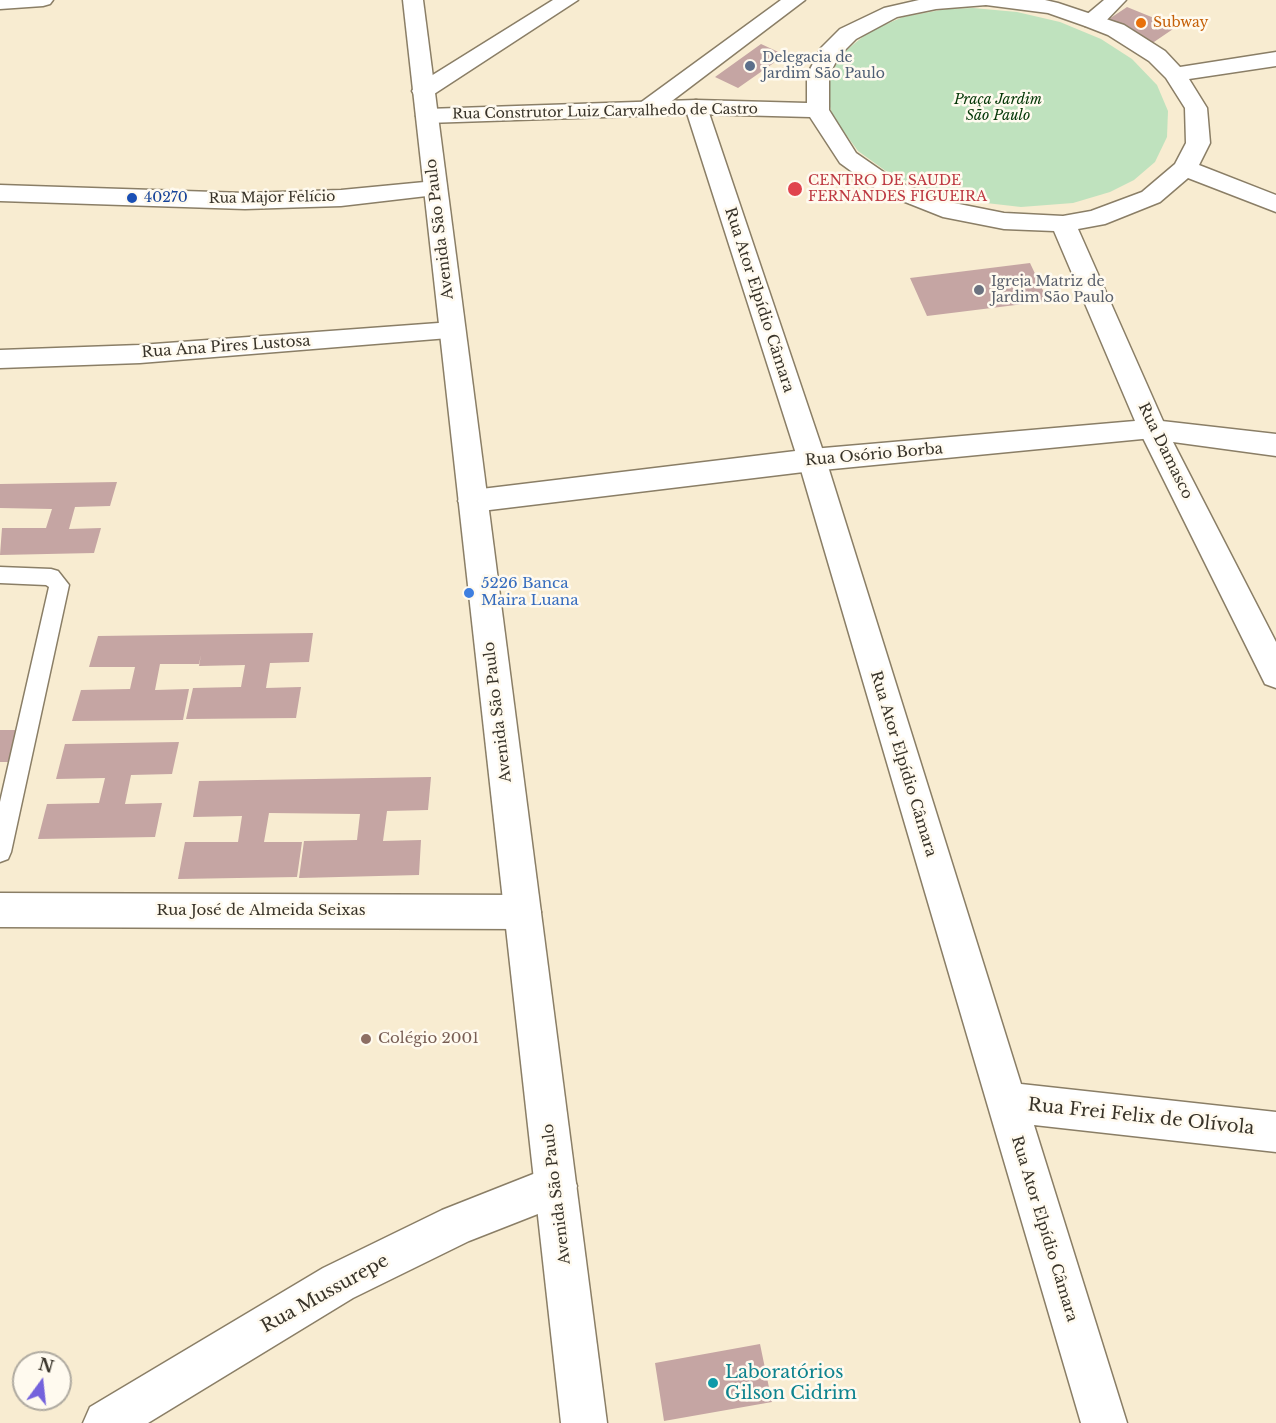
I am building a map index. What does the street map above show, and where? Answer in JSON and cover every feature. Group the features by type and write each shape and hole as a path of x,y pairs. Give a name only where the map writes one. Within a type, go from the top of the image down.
{"street":[{"path":"0,3 42,0"},
{"name":"Avenida São Paulo","path":"413,0 584,1423"},
{"path":"425,104 568,0"},
{"path":"648,108 691,74 795,0"},
{"path":"982,0 936,3 891,12 848,34 829,53 818,75 819,110 825,125 848,158 890,187 943,208 1004,220 1063,224 1096,218 1151,197 1185,168 1198,143 1196,108 1175,74 1140,44 1093,21 1051,7 990,0"},
{"path":"1093,21 1116,0"},
{"path":"1175,74 1276,59"},
{"name":"Rua Construtor Luiz Carvalhedo de Castro","path":"425,104 819,110"},
{"name":"Rua Ator Elpídio Câmara","path":"696,107 812,460 1104,1423"},
{"path":"1185,168 1276,204"},
{"name":"Rua Major Felício","path":"0,193 245,201 340,198 435,189"},
{"name":"Rua Damasco","path":"1063,224 1153,430 1276,674"},
{"name":"Rua Ana Pires Lustosa","path":"0,359 140,354 452,331"},
{"name":"Rua Osório Borba","path":"473,501 812,460 1153,430 1210,435 1276,445"},
{"name":"Rua José de Almeida Seixas","path":"0,910 523,912"},
{"name":"Rua Frei Felix de Olívola","path":"1005,1102 1276,1132"},
{"name":"Rua Mussurepe","path":"106,1423 339,1283 458,1225 556,1186"}],"lane":[{"path":"0,575 51,576 59,585 1,845"}],"green space":[{"name":"Praça Jardim São Paulo","path":"973,8 1017,12 1060,22 1101,39 1132,59 1157,85 1168,111 1167,137 1155,162 1134,180 1110,192 1073,203 1021,207 960,200 919,188 890,174 858,151 833,117 829,103 830,75 844,52 870,31 903,17 946,9"}],"building":[{"name":"Subway","path":"1127,7 1176,27 1151,44 1109,19"},
{"name":"Delegacia de Jardim São Paulo","path":"761,44 785,55 738,88 715,77"},
{"name":"Igreja Matriz de Jardim São Paulo","path":"1030,263 1048,301 927,316 910,278"},
{"path":"117,482 110,506 75,507 69,529 101,528 94,553 0,555 2,528 46,528 52,509 0,508 0,484"},
{"path":"313,633 309,662 270,663 266,688 301,687 296,718 186,719 193,688 241,687 245,665 199,666 201,655 199,664 160,664 155,690 189,689 183,720 72,721 81,690 130,689 135,667 89,667 98,636"},
{"path":"0,730 26,730 17,762 0,762"},
{"path":"179,742 172,774 131,775 125,804 162,803 155,837 38,839 47,804 99,803 105,778 56,779 65,744"},
{"path":"431,777 428,810 387,811 383,841 421,840 419,875 299,878 304,841 357,840 360,814 269,813 264,842 302,842 297,877 178,879 185,842 238,842 242,816 193,817 199,781"},
{"name":"Laboratórios Gilson Cidrim","path":"760,1344 772,1402 664,1421 655,1363"}],"place":[{"name":"Subway","path":"1141,23"},
{"name":"Delegacia de Jardim São Paulo","path":"750,66"},
{"name":"CENTRO DE SAUDE FERNANDES FIGUEIRA","path":"795,189"},
{"name":"40270","path":"132,198"},
{"name":"Igreja Matriz de Jardim São Paulo","path":"979,290"},
{"name":"5226 Banca Maira Luana","path":"469,593"},
{"name":"Colégio 2001","path":"366,1039"},
{"name":"Laboratórios Gilson Cidrim","path":"713,1383"}]}
